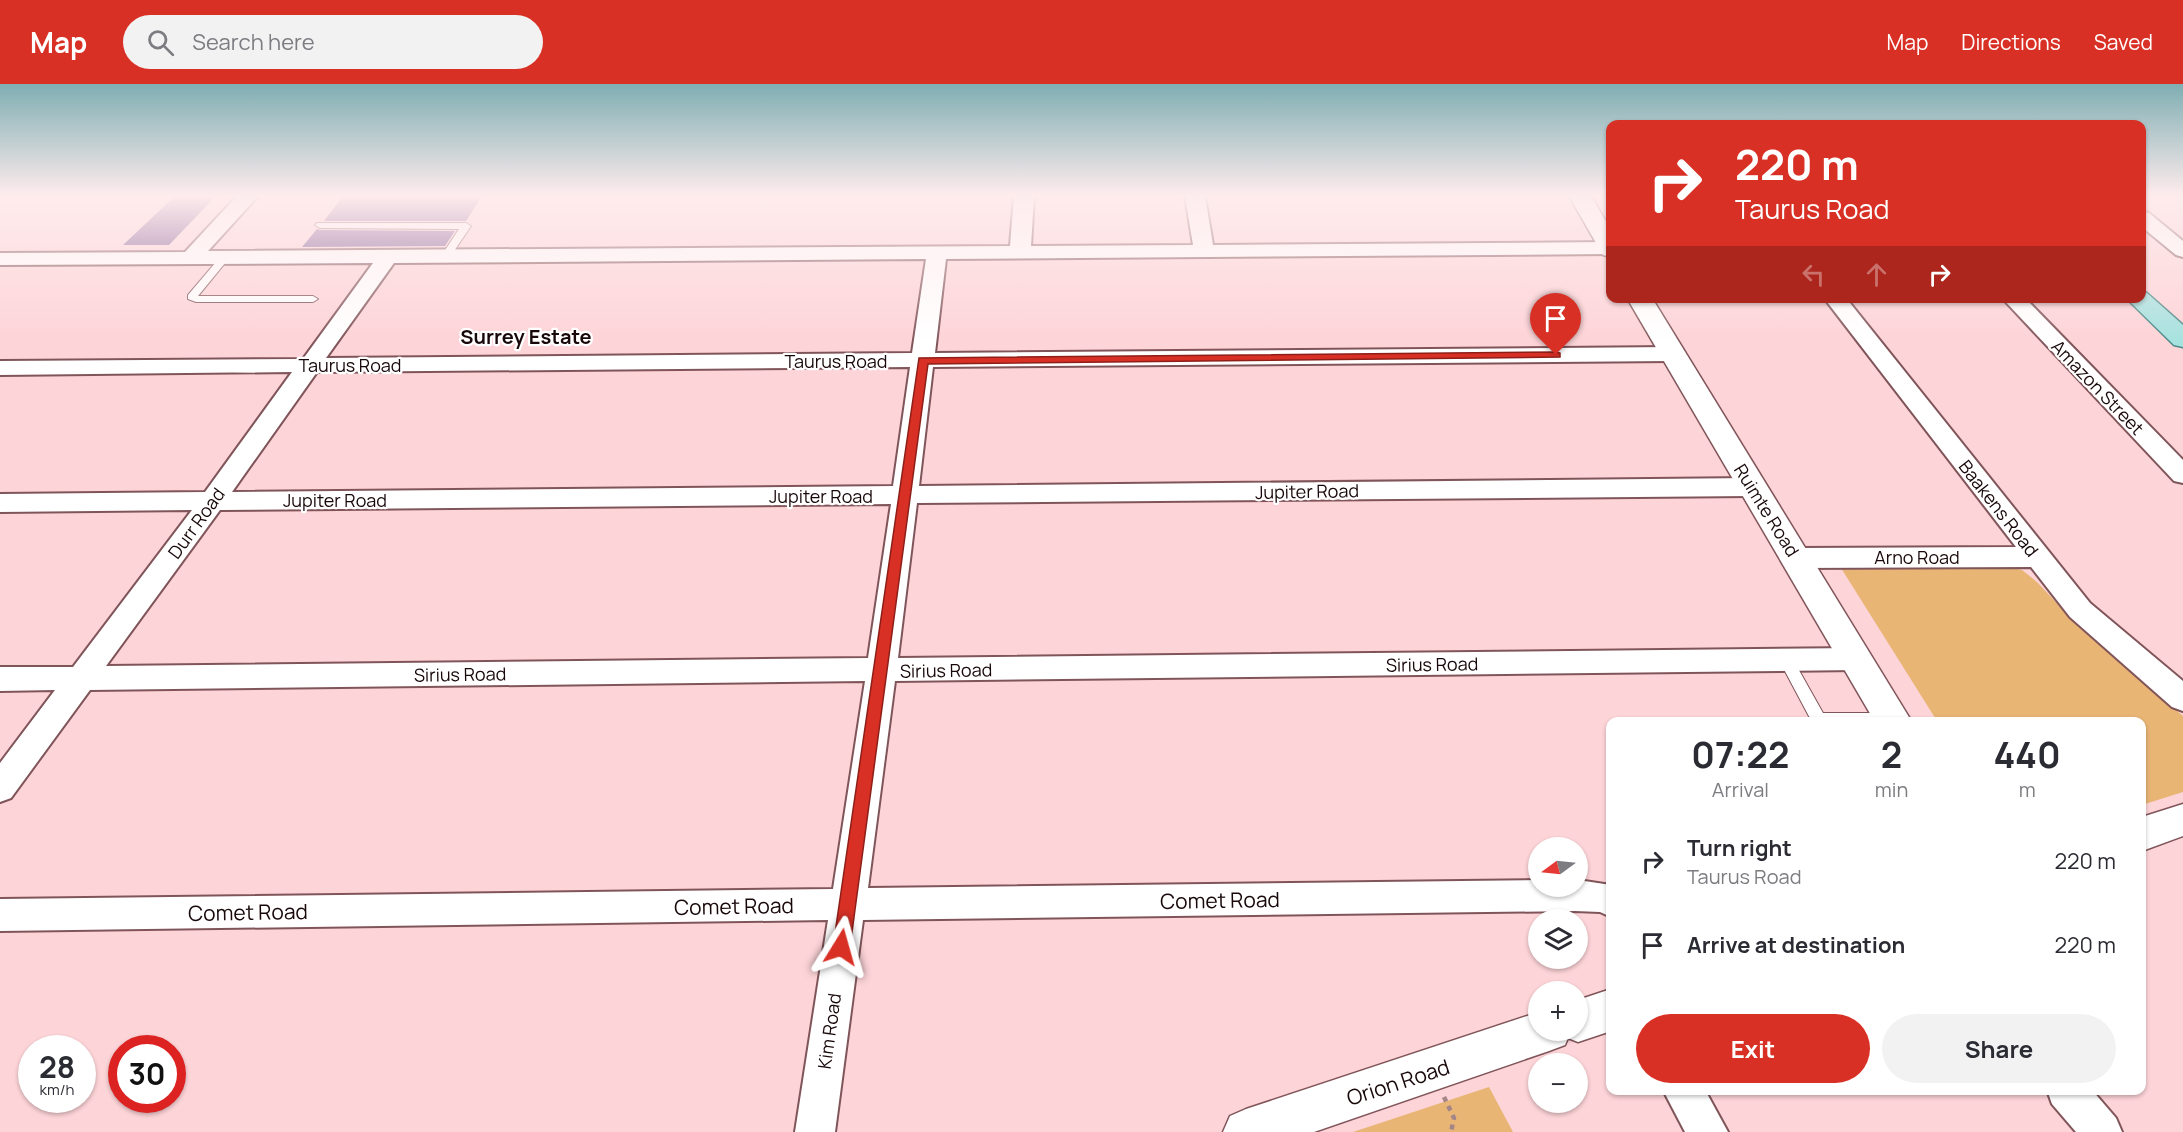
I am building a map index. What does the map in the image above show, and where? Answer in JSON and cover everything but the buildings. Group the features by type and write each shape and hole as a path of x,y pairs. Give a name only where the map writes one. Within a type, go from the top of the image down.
{"main road":[{"path":"2146,294 2183,326"},
{"path":"2143,303 2183,339"}],"street":[{"path":"191,257 202,245"},
{"path":"1020,245 1020,251"},
{"path":"1203,245 1204,250"},
{"path":"0,258 1606,249"},
{"name":"Kim Road","path":"815,1132 882,670 937,252"},
{"name":"Durr Road","path":"0,788 213,500 388,256"},
{"name":"Ruimte Road","path":"1642,303 1751,487 1797,558 1892,717"},
{"name":"Baakens Road","path":"1838,303 2080,610 2183,699"},
{"name":"Amazon Street","path":"2017,303 2183,475"},
{"name":"Taurus Road","path":"0,368 1672,354"},
{"name":"Jupiter Road","path":"0,502 1751,487"},
{"name":"Arno Road","path":"1797,558 2037,557"},
{"name":"Sirius Road","path":"0,679 1857,659"},
{"name":"Comet Road","path":"0,915 1575,895 1606,899"},
{"path":"1588,1018 1606,1012"},
{"name":"Orion Road","path":"1246,1132 1528,1037"},
{"path":"1685,1095 1708,1132"},
{"path":"2070,1095 2102,1132"}],"lane":[{"path":"447,255 454,245"},
{"path":"225,257 192,297 196,299 313,299"},
{"path":"1786,660 1817,717"}],"path":[{"path":"1443,1097 1454,1118 1451,1132"}],"shaded area":[{"path":"2003,566 2022,570 2037,582 2081,629 2183,716 2183,792 2146,804 2146,717 1934,717 1841,568"},
{"path":"1489,1087 1513,1132 1353,1132"}],"district":[{"name":"Surrey Estate","path":"526,336"}],"route":[{"path":"841,947 880,683 923,360 1556,355"}]}
